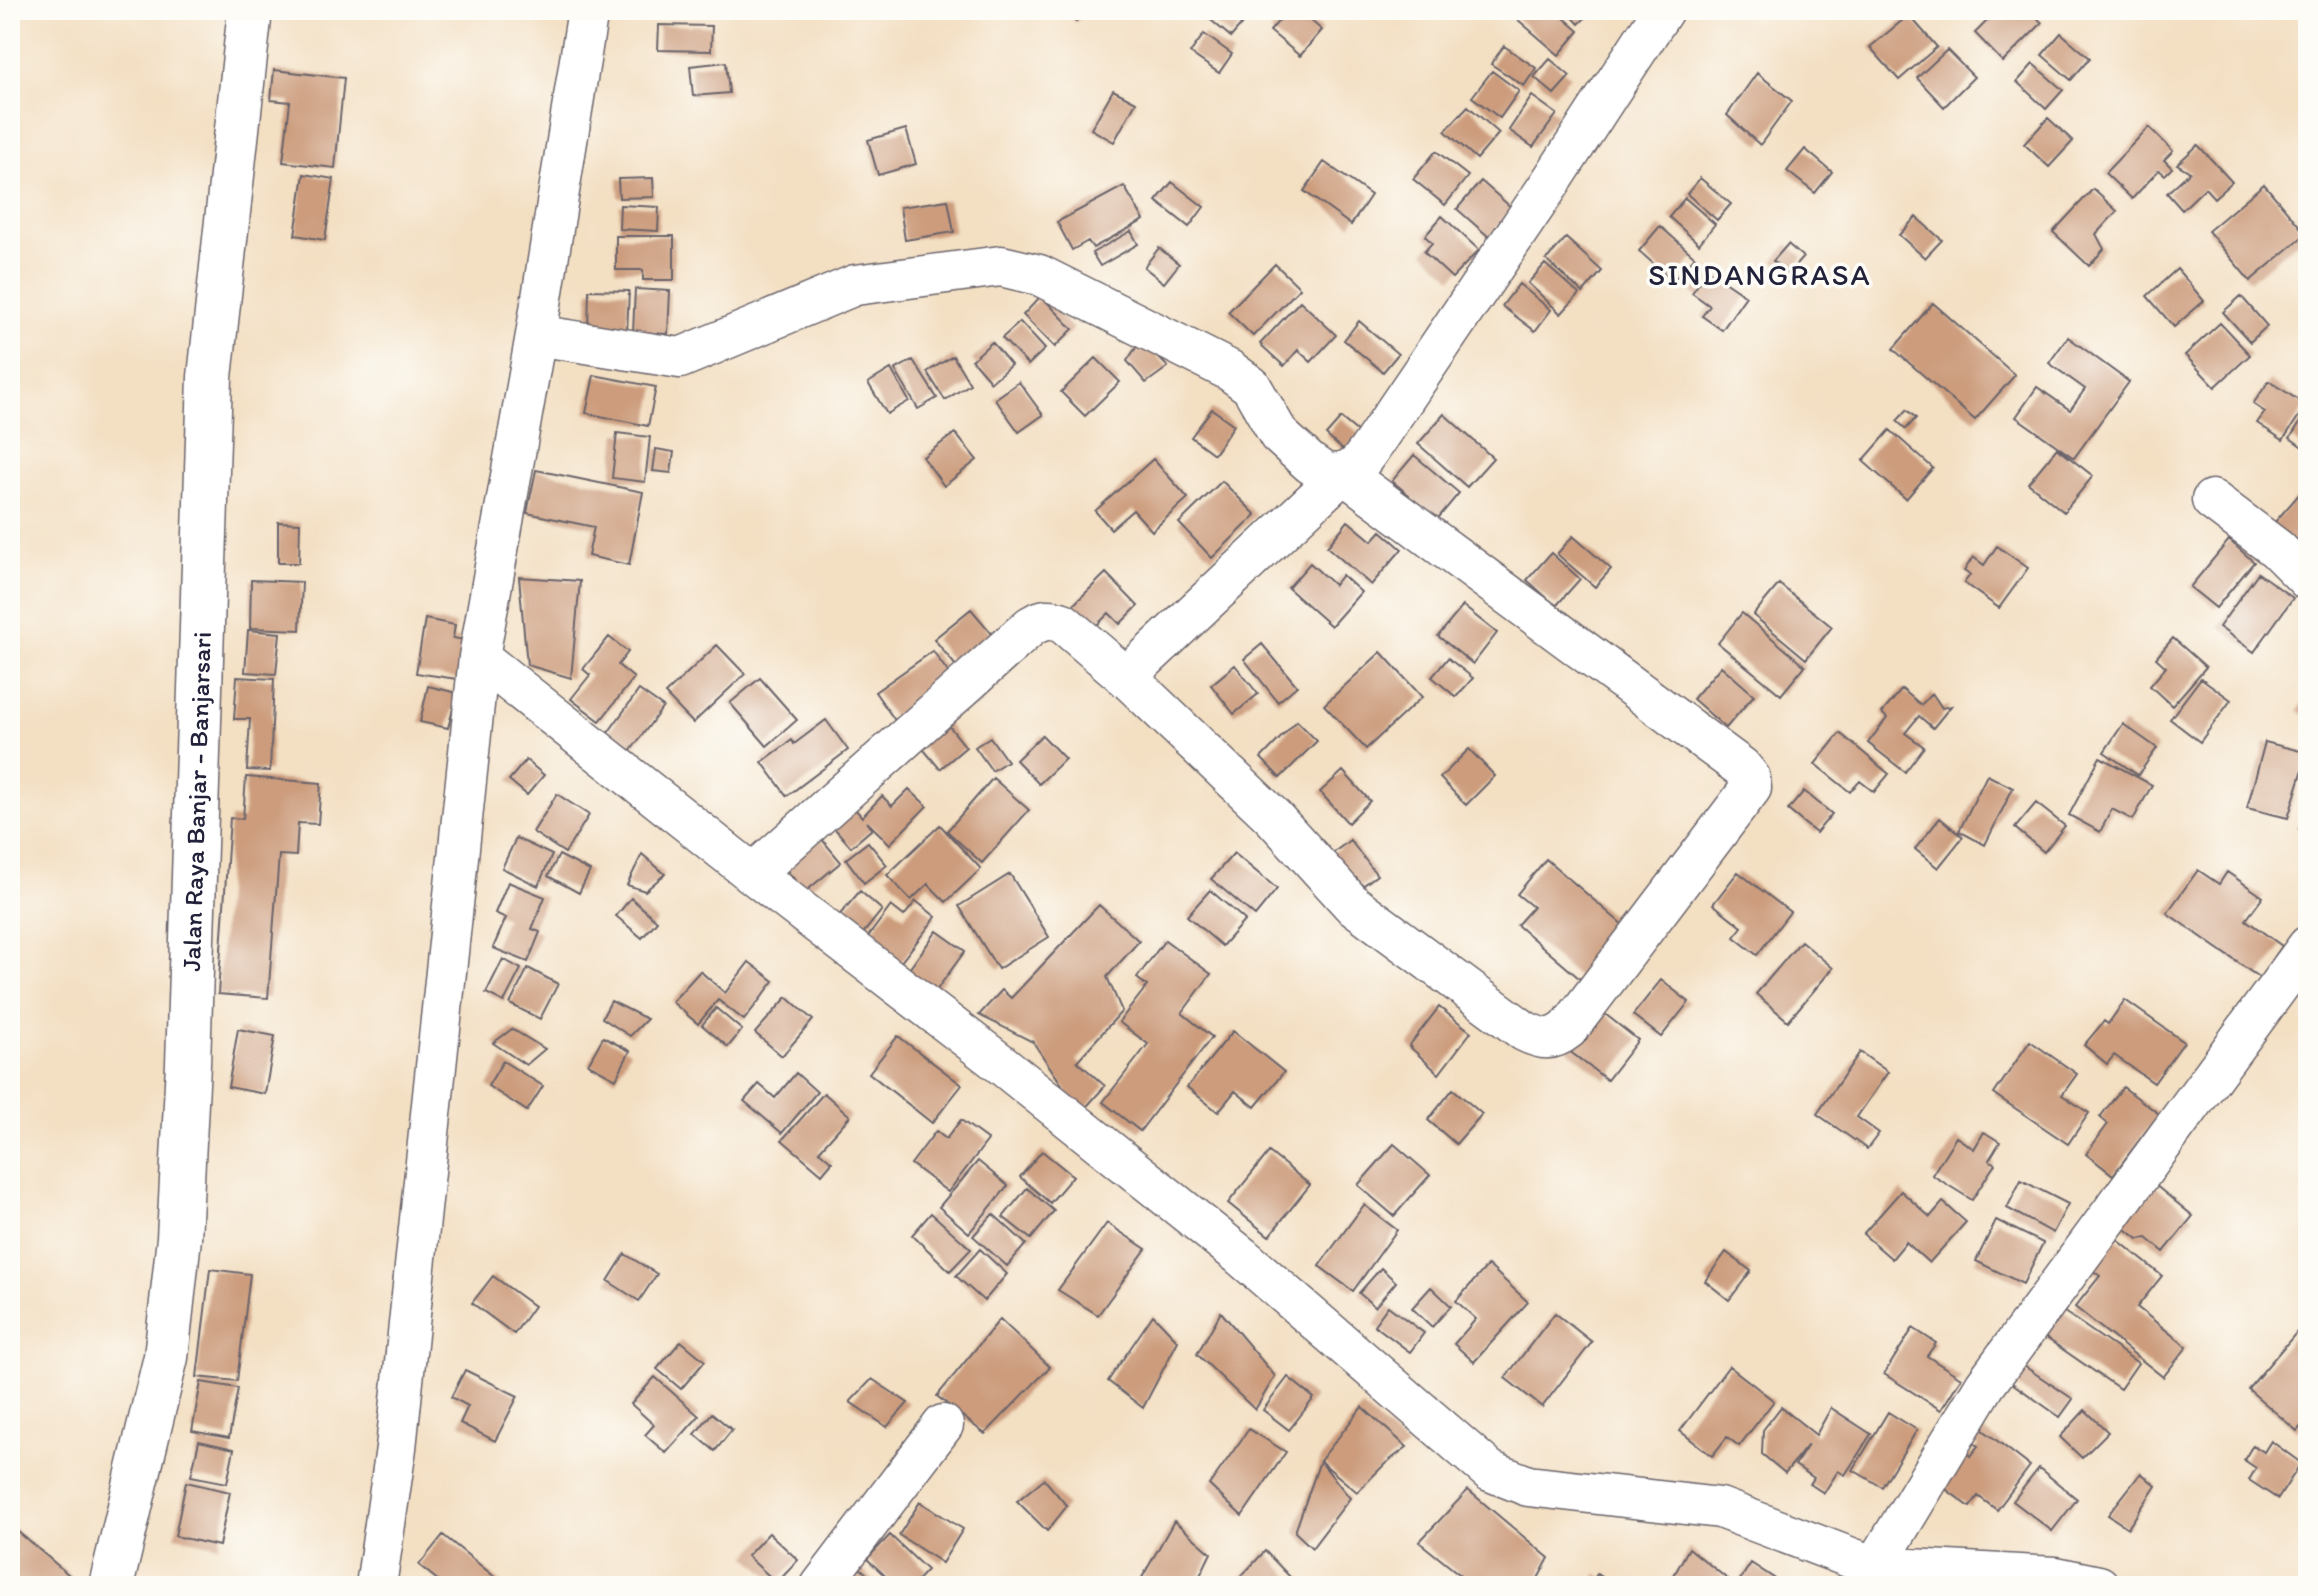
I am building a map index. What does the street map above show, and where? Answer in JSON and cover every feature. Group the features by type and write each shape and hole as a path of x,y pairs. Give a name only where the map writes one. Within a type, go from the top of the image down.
{"highway":[{"name":"Jalan Raya Banjar - Banjarsari","path":"111,1586 166,1357 179,1238 210,377 250,10"}],"street":[{"path":"376,1586 396,1448 479,657 536,335 588,10"},
{"path":"1126,677 1343,473 1357,466 1549,185 1663,10"},
{"path":"536,335 680,358 855,285 1001,266 1039,275 1229,370 1251,386 1279,435 1310,463 1326,474 1343,473 1741,767 1750,778 1751,788 1568,1029 1557,1038 1547,1039 1524,1031 1352,904 1273,817 1126,677 1063,623 1051,618 1040,620 753,874"},
{"path":"2212,500 2277,549 2308,580"},
{"path":"479,657 753,874 1001,1064 1241,1256 1490,1471 1528,1486 1720,1508 1875,1567 2056,1577 2099,1586"},
{"path":"1875,1567 1994,1372 2308,946"},
{"path":"821,1586 943,1425"}],"building":[{"path":"1060,10 1085,10 1076,22"},
{"path":"1199,10 1254,10 1231,37"},
{"path":"1288,10 1298,10 1322,30 1300,56 1270,31"},
{"path":"1525,10 1555,10 1579,31 1559,55 1517,19"},
{"path":"1566,10 1583,10 1588,15 1579,24"},
{"path":"1998,10 2030,10 2042,23 2003,62 1975,33"},
{"path":"1909,15 1937,47 1899,80 1870,47"},
{"path":"659,25 712,26 711,51 658,50"},
{"path":"2061,33 2090,58 2071,80 2042,55"},
{"path":"1204,34 1232,54 1219,73 1190,53"},
{"path":"1504,46 1536,68 1524,86 1491,64"},
{"path":"1947,50 1974,77 1944,107 1917,78"},
{"path":"1550,59 1570,76 1554,94 1534,77"},
{"path":"726,62 729,93 693,96 690,66"},
{"path":"2033,64 2063,90 2046,109 2017,82"},
{"path":"274,70 344,78 335,168 283,162 290,102 271,100"},
{"path":"1492,71 1519,91 1500,118 1472,97"},
{"path":"1757,73 1792,101 1760,145 1727,115"},
{"path":"1113,90 1136,102 1114,142 1091,129"},
{"path":"1532,96 1557,114 1533,147 1509,130"},
{"path":"1468,106 1499,133 1477,159 1445,131"},
{"path":"2048,118 2073,141 2049,167 2024,144"},
{"path":"2149,127 2173,151 2164,160 2172,168 2165,175 2159,170 2132,199 2105,173"},
{"path":"906,129 916,164 878,175 868,140"},
{"path":"2198,145 2232,182 2214,198 2205,188 2182,210 2167,193 2190,172 2177,164"},
{"path":"1805,149 1832,172 1815,193 1787,171"},
{"path":"1436,151 1468,176 1445,205 1413,179"},
{"path":"1324,162 1371,195 1351,225 1304,191"},
{"path":"304,174 334,179 325,240 295,235"},
{"path":"653,178 654,197 619,198 618,179"},
{"path":"1700,178 1731,204 1717,220 1687,194"},
{"path":"1481,181 1513,209 1489,237 1457,209"},
{"path":"1172,182 1204,207 1189,227 1156,201"},
{"path":"2264,184 2306,234 2250,281 2208,231"},
{"path":"1124,186 1144,220 1093,248 1088,241 1072,250 1057,222"},
{"path":"2093,189 2117,211 2096,234 2104,249 2089,266 2053,232"},
{"path":"1685,198 1715,224 1699,244 1669,217"},
{"path":"948,200 954,232 905,240 900,207"},
{"path":"620,205 659,207 658,231 619,229"},
{"path":"1442,216 1479,250 1452,278 1424,252 1432,243 1425,236"},
{"path":"1916,217 1942,240 1925,258 1899,235"},
{"path":"1660,226 1695,257 1673,281 1639,251"},
{"path":"1131,231 1138,244 1100,266 1092,253"},
{"path":"616,236 674,236 674,280 643,280 643,270 616,270"},
{"path":"1566,238 1602,271 1583,293 1546,260"},
{"path":"1788,244 1803,257 1788,274 1773,261"},
{"path":"1159,248 1179,264 1164,283 1144,267"},
{"path":"1275,264 1300,288 1253,336 1228,312"},
{"path":"1545,264 1579,294 1561,314 1528,283"},
{"path":"2177,269 2204,301 2174,327 2147,296"},
{"path":"1708,270 1746,296 1722,330 1702,316 1710,306 1692,293"},
{"path":"1519,284 1551,310 1535,331 1502,306"},
{"path":"635,289 670,291 668,334 633,332"},
{"path":"589,290 629,291 627,332 588,330"},
{"path":"1041,296 1073,329 1055,347 1023,315"},
{"path":"2241,296 2267,326 2250,342 2223,312"},
{"path":"1300,301 1336,335 1311,362 1298,350 1284,366 1260,344"},
{"path":"1933,303 2015,375 1975,420 1893,349"},
{"path":"1359,321 1398,354 1383,372 1344,340"},
{"path":"1020,322 1045,349 1028,365 1002,338"},
{"path":"2220,323 2250,355 2215,387 2185,355"},
{"path":"2068,337 2129,382 2074,458 2016,417 2037,387 2070,410 2085,389 2049,363"},
{"path":"1141,340 1168,367 1146,383 1127,361"},
{"path":"992,342 1011,365 991,382 972,360"},
{"path":"953,356 970,384 945,400 927,372"},
{"path":"1096,358 1120,382 1085,416 1061,392"},
{"path":"913,360 937,398 918,409 895,370"},
{"path":"891,369 909,401 887,414 868,383"},
{"path":"594,375 656,387 648,426 586,413"},
{"path":"2269,381 2306,405 2283,440 2257,423 2265,412 2253,404"},
{"path":"1019,382 1043,415 1019,432 995,399"},
{"path":"1212,409 1234,425 1214,454 1191,437"},
{"path":"1907,410 1916,418 1906,429 1897,421"},
{"path":"2308,410 2308,451 2290,438"},
{"path":"1444,414 1493,458 1467,487 1418,444"},
{"path":"1341,418 1359,433 1344,451 1326,435"},
{"path":"1890,430 1933,468 1906,499 1863,461"},
{"path":"617,433 650,437 645,482 612,478"},
{"path":"955,433 977,460 944,486 923,457"},
{"path":"2057,448 2093,476 2064,512 2028,483"},
{"path":"656,449 674,452 671,473 653,471"},
{"path":"1414,455 1459,493 1429,529 1401,506 1409,495 1392,481"},
{"path":"1153,459 1188,498 1152,531 1133,510 1111,529 1095,511"},
{"path":"536,470 643,492 629,565 588,556 594,527 527,513"},
{"path":"1222,481 1256,515 1212,558 1179,523"},
{"path":"2308,484 2308,559 2297,539 2285,545 2268,530"},
{"path":"1348,521 1372,541 1381,531 1402,549 1371,585 1327,547"},
{"path":"278,522 300,523 299,563 278,563"},
{"path":"1573,536 1611,569 1595,587 1557,554"},
{"path":"2229,540 2254,562 2216,608 2190,587"},
{"path":"1997,546 2028,568 1999,608 1964,583 1970,575 1964,571 1973,557 1984,565"},
{"path":"1551,553 1580,579 1556,606 1527,580"},
{"path":"1310,563 1334,585 1342,575 1361,592 1331,626 1288,588"},
{"path":"1106,573 1138,606 1120,624 1109,613 1089,633 1067,611"},
{"path":"2258,573 2293,598 2254,652 2219,627"},
{"path":"519,577 580,581 571,678 527,665"},
{"path":"251,580 302,582 300,630 250,628"},
{"path":"1779,584 1832,627 1806,659 1753,615"},
{"path":"1463,606 1497,633 1473,664 1438,636"},
{"path":"971,609 994,636 956,666 934,639"},
{"path":"1742,613 1805,666 1781,695 1718,643"},
{"path":"425,619 455,625 453,638 470,641 464,680 416,673"},
{"path":"248,630 280,633 276,674 245,672"},
{"path":"609,637 628,652 618,665 634,678 600,721 571,699 590,675 583,669"},
{"path":"2173,638 2206,667 2172,706 2150,686 2166,667 2156,658"},
{"path":"1262,644 1297,686 1278,702 1244,659"},
{"path":"717,645 745,674 693,723 665,694"},
{"path":"933,651 957,685 899,726 875,692"},
{"path":"1381,652 1422,697 1366,749 1324,705"},
{"path":"1448,658 1473,678 1456,697 1432,677"},
{"path":"1235,665 1258,694 1234,714 1211,685"},
{"path":"1721,666 1754,695 1726,728 1693,699"},
{"path":"237,677 274,679 270,771 247,770 250,719 234,719"},
{"path":"760,678 797,720 767,746 730,703"},
{"path":"2201,678 2231,700 2200,742 2170,719"},
{"path":"428,686 457,693 448,728 420,722"},
{"path":"1902,689 1921,705 1932,693 1942,708 1951,706 1933,728 1919,716 1905,733 1924,747 1905,772 1868,743 1887,718 1882,713"},
{"path":"639,690 663,707 620,765 597,748"},
{"path":"2308,696 2308,718 2298,710"},
{"path":"826,720 848,750 787,796 762,762 792,740 794,744"},
{"path":"945,721 966,747 940,769 919,744"},
{"path":"1297,721 1317,741 1280,778 1261,758"},
{"path":"2123,724 2157,748 2138,775 2104,752"},
{"path":"1840,733 1889,774 1874,792 1860,781 1850,792 1815,764"},
{"path":"1042,735 1065,759 1039,784 1016,760"},
{"path":"990,737 1007,761 992,771 975,747"},
{"path":"2265,742 2308,753 2288,818 2247,808"},
{"path":"1469,749 1495,776 1466,805 1440,778"},
{"path":"2100,757 2152,785 2133,820 2112,809 2100,832 2069,815"},
{"path":"526,760 544,775 527,795 509,780"},
{"path":"1343,771 1370,801 1348,823 1320,792"},
{"path":"1987,775 2013,788 1985,845 1959,831"},
{"path":"246,777 321,783 318,824 298,823 296,856 279,855 268,998 218,994 230,818 243,819"},
{"path":"993,778 1029,810 982,863 947,831"},
{"path":"909,789 927,806 890,844 867,822 872,829 851,847 828,821 849,802 862,817 882,796 892,806"},
{"path":"1804,791 1832,814 1816,833 1788,810"},
{"path":"557,794 589,815 565,853 533,832"},
{"path":"2308,800 2308,831 2299,829"},
{"path":"2036,803 2065,826 2044,852 2015,828"},
{"path":"1940,818 1963,837 1938,868 1915,849"},
{"path":"940,825 981,869 946,902 928,884 911,900 887,875"},
{"path":"820,837 841,862 805,892 784,867"},
{"path":"516,838 552,855 538,886 502,868"},
{"path":"1350,840 1377,875 1356,891 1329,856"},
{"path":"868,842 887,865 864,883 846,859"},
{"path":"1234,853 1277,889 1255,916 1211,879"},
{"path":"642,854 665,874 645,891 627,885"},
{"path":"559,855 590,871 579,893 548,876"},
{"path":"1546,859 1630,931 1586,984 1517,925 1533,907 1517,894"},
{"path":"2198,870 2219,884 2227,872 2263,897 2246,920 2282,946 2260,978 2167,913"},
{"path":"1738,872 1790,912 1757,955 1734,937 1742,927 1713,904"},
{"path":"1010,874 1049,937 998,969 959,906"},
{"path":"508,882 545,897 532,929 540,932 528,962 493,948 506,918 495,913"},
{"path":"1210,890 1245,920 1222,946 1187,916"},
{"path":"860,891 882,910 853,946 830,926"},
{"path":"631,898 657,921 642,938 616,916"},
{"path":"916,901 936,917 897,967 864,942 891,906 904,916"},
{"path":"1099,905 1139,941 1107,977 1122,1011 1077,1061 1105,1086 1081,1113 1033,1042 979,1015 1002,990 1011,998"},
{"path":"937,931 965,951 935,992 907,972"},
{"path":"1165,940 1211,974 1182,1013 1212,1037 1140,1131 1103,1102 1148,1044 1119,1022 1147,986 1137,978"},
{"path":"1801,941 1833,968 1788,1021 1756,994"},
{"path":"503,959 521,969 504,1002 486,993"},
{"path":"749,962 774,981 744,1020 718,1000 698,1024 672,1002 700,971 725,993"},
{"path":"528,968 558,984 540,1019 510,1004"},
{"path":"1661,980 1689,1002 1661,1037 1633,1015"},
{"path":"787,997 813,1020 782,1056 755,1033"},
{"path":"2125,1000 2184,1042 2154,1083 2114,1055 2107,1064 2084,1045 2104,1021 2108,1024"},
{"path":"611,1001 647,1019 630,1036 602,1018"},
{"path":"1439,1007 1471,1032 1439,1074 1409,1046"},
{"path":"716,1008 742,1030 728,1047 702,1025"},
{"path":"1600,1010 1638,1040 1607,1080 1568,1050"},
{"path":"238,1029 275,1036 265,1094 228,1087"},
{"path":"512,1029 545,1049 526,1065 493,1043"},
{"path":"1233,1031 1284,1072 1255,1107 1235,1091 1218,1112 1187,1087"},
{"path":"898,1036 962,1085 932,1123 869,1073"},
{"path":"603,1037 630,1051 616,1079 588,1064"},
{"path":"2030,1041 2077,1074 2062,1095 2089,1113 2068,1144 1994,1094"},
{"path":"1860,1052 1888,1072 1857,1117 1879,1133 1867,1149 1817,1114"},
{"path":"503,1061 543,1086 527,1111 488,1086"},
{"path":"796,1073 817,1092 782,1133 744,1101 759,1084 775,1098"},
{"path":"2123,1087 2159,1114 2113,1175 2086,1154 2108,1124 2100,1117"},
{"path":"1453,1089 1482,1114 1456,1144 1428,1120"},
{"path":"824,1093 850,1116 819,1151 832,1162 822,1174 782,1140"},
{"path":"961,1120 988,1140 948,1192 911,1164 936,1131 946,1139"},
{"path":"1984,1132 2000,1142 1989,1160 1995,1164 1972,1200 1932,1175 1956,1137 1974,1149"},
{"path":"1394,1144 1430,1175 1394,1216 1358,1185"},
{"path":"1042,1151 1073,1176 1050,1203 1020,1177"},
{"path":"1269,1152 1310,1185 1269,1236 1228,1203"},
{"path":"978,1161 1008,1186 969,1233 939,1207"},
{"path":"2021,1180 2068,1204 2053,1233 2007,1208"},
{"path":"2149,1180 2193,1216 2164,1252 2147,1238 2138,1239 2116,1221"},
{"path":"1027,1188 1054,1211 1031,1239 1003,1217"},
{"path":"1901,1191 1930,1217 1943,1202 1966,1222 1929,1263 1906,1242 1892,1259 1863,1234"},
{"path":"1364,1205 1397,1230 1353,1291 1319,1266"},
{"path":"931,1213 971,1249 950,1271 912,1235"},
{"path":"993,1214 1026,1244 1007,1266 973,1236"},
{"path":"1996,1220 2043,1243 2023,1284 1976,1261"},
{"path":"1107,1223 1146,1249 1098,1315 1058,1290"},
{"path":"2108,1232 2162,1276 2137,1307 2187,1347 2163,1377 2075,1307 2100,1276 2083,1263"},
{"path":"980,1249 1007,1274 984,1301 956,1276"},
{"path":"1726,1252 1751,1271 1729,1300 1705,1281"},
{"path":"625,1254 657,1274 639,1301 608,1281"},
{"path":"1488,1265 1528,1302 1474,1362 1454,1344 1476,1319 1456,1301"},
{"path":"1381,1268 1396,1282 1375,1307 1359,1293"},
{"path":"210,1269 250,1274 237,1381 197,1377"},
{"path":"493,1276 534,1306 514,1334 472,1303"},
{"path":"1431,1287 1451,1306 1432,1327 1412,1308"},
{"path":"1388,1306 1424,1333 1410,1352 1374,1325"},
{"path":"2060,1309 2138,1363 2120,1389 2042,1335"},
{"path":"1221,1312 1275,1376 1255,1410 1197,1354"},
{"path":"1555,1313 1592,1342 1542,1407 1505,1378"},
{"path":"1153,1315 1178,1341 1143,1408 1108,1381"},
{"path":"1000,1319 1050,1367 985,1434 937,1396"},
{"path":"2308,1319 2308,1418 2297,1431 2248,1389"},
{"path":"1913,1328 1936,1343 1927,1356 1961,1378 1941,1410 1884,1374"},
{"path":"681,1341 705,1361 681,1389 657,1369"},
{"path":"2021,1364 2073,1399 2060,1417 2009,1381"},
{"path":"1729,1366 1774,1401 1739,1446 1727,1437 1712,1456 1680,1431"},
{"path":"465,1370 518,1396 495,1441 460,1423 468,1406 451,1397"},
{"path":"655,1377 699,1416 666,1453 645,1435 654,1425 631,1404"},
{"path":"1288,1377 1314,1398 1289,1430 1263,1410"},
{"path":"872,1379 908,1403 887,1427 850,1402"},
{"path":"201,1382 238,1388 229,1438 192,1431"},
{"path":"1362,1407 1407,1447 1357,1492 1320,1461"},
{"path":"1781,1407 1816,1435 1831,1408 1871,1434 1845,1475 1838,1471 1824,1493 1810,1484 1814,1478 1795,1465 1808,1445 1785,1473 1762,1454 1763,1430"},
{"path":"2085,1410 2108,1432 2082,1458 2060,1437"},
{"path":"1888,1412 1917,1430 1882,1487 1853,1470"},
{"path":"712,1413 732,1430 715,1451 695,1434"},
{"path":"1974,1423 2030,1466 1997,1510 1978,1496 1970,1507 1932,1479 1958,1446 1970,1456 1978,1446 1964,1436"},
{"path":"1249,1429 1286,1452 1242,1516 1209,1485"},
{"path":"199,1441 234,1449 227,1483 191,1476"},
{"path":"2271,1441 2301,1463 2278,1499 2249,1480 2256,1468 2244,1460 2253,1445 2264,1452"},
{"path":"1320,1461 1350,1498 1312,1548 1295,1532"},
{"path":"2039,1468 2077,1499 2052,1531 2013,1501"},
{"path":"2141,1473 2156,1486 2128,1528 2108,1515"},
{"path":"1044,1479 1067,1506 1047,1531 1017,1501"},
{"path":"186,1482 230,1492 219,1546 175,1536"},
{"path":"1468,1490 1549,1558 1534,1586 1474,1586 1419,1542"},
{"path":"920,1502 963,1529 942,1563 899,1535"},
{"path":"1174,1521 1211,1553 1195,1586 1144,1586 1139,1583"},
{"path":"10,1525 82,1586 10,1586"},
{"path":"769,1533 798,1560 777,1583 747,1556"},
{"path":"443,1535 506,1586 445,1586 419,1565"},
{"path":"890,1535 927,1570 912,1586 896,1586 867,1559"},
{"path":"1689,1548 1731,1582 1728,1586 1668,1586"},
{"path":"1265,1551 1292,1579 1285,1586 1232,1586"},
{"path":"1751,1563 1786,1586 1736,1586"},
{"path":"858,1566 880,1586 840,1586"},
{"path":"1597,1574 1614,1586 1590,1586"}],"district":[{"name":"SINDANGRASA","path":"1760,274"}]}
